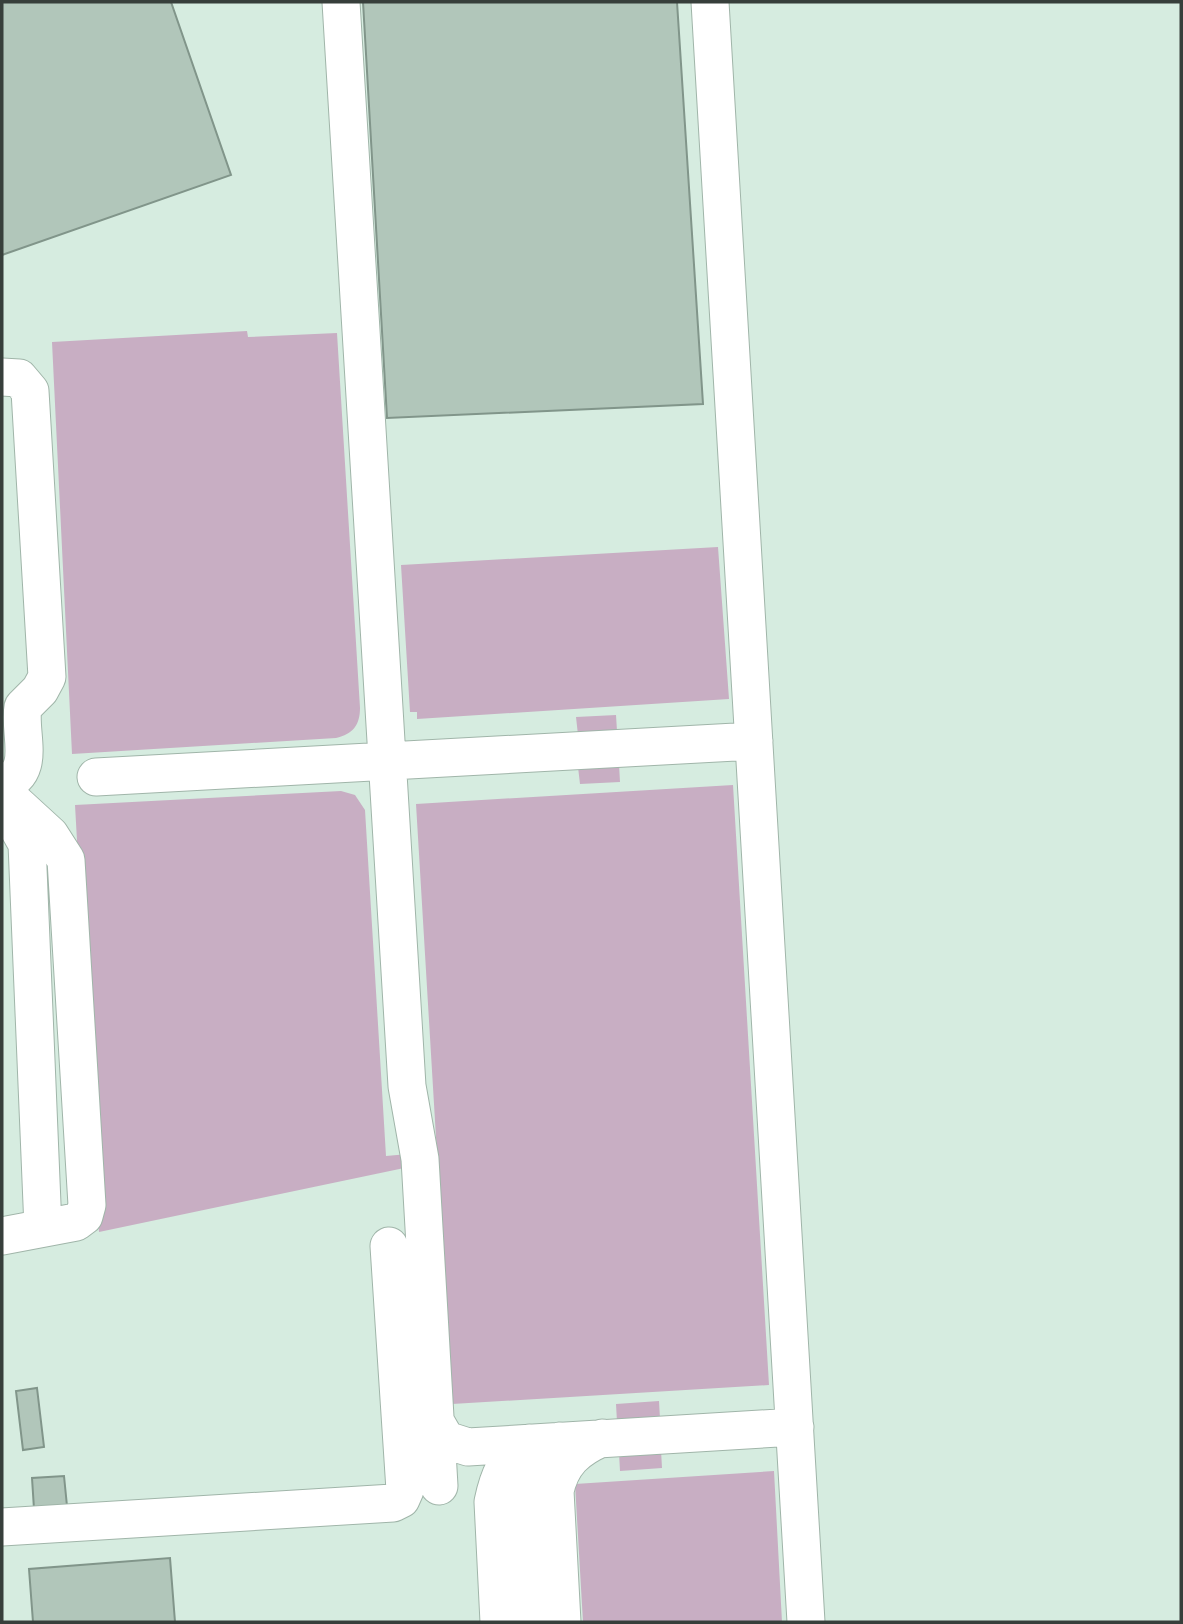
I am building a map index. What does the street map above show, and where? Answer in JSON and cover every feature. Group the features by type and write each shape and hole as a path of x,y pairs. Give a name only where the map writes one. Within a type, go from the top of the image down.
{"lane":[{"path":"341,2 407,1086 420,1159 439,1486"},
{"path":"710,2 806,1622"},
{"path":"2,377 19,377 30,391 46,662 45,684 23,707 23,766 16,777 2,789"},
{"path":"2,708 38,680 46,662"},
{"path":"2,718 7,727 9,760 2,789 24,836 42,847 60,1225 2,1236"},
{"path":"96,778 754,741"},
{"path":"2,1527 393,1503 401,1499 405,1490 389,1246"},
{"path":"435,1422 440,1434 458,1446 795,1427"},
{"path":"562,1622 555,1491 559,1476 575,1453 603,1438"},
{"path":"499,1622 493,1502 496,1486 509,1459 544,1442"},
{"path":"527,1622 522,1495 532,1466 548,1447 544,1442"}],"shaded area":[{"path":"247,331 248,337 337,333 360,708 357,724 347,734 336,738 72,754 52,342"},
{"path":"718,547 729,699 417,719 417,712 410,712 401,565"},
{"path":"616,715 617,731 578,735 576,717"},
{"path":"619,764 620,782 580,784 578,767"},
{"path":"733,785 769,1385 452,1404 416,804"},
{"path":"341,791 355,795 365,810 386,1156 408,1154 409,1167 99,1232 75,805"},
{"path":"659,1401 660,1419 617,1422 616,1404"},
{"path":"661,1450 662,1468 620,1471 619,1453"},
{"path":"774,1471 782,1622 583,1622 575,1484"}],"building":[{"path":"2,2 171,2 231,175 2,255"},
{"path":"363,2 677,2 703,404 387,418"},
{"path":"37,1388 44,1447 23,1450 16,1391"},
{"path":"64,1476 67,1506 34,1509 32,1478"},
{"path":"170,1558 175,1622 33,1622 29,1569"}]}
